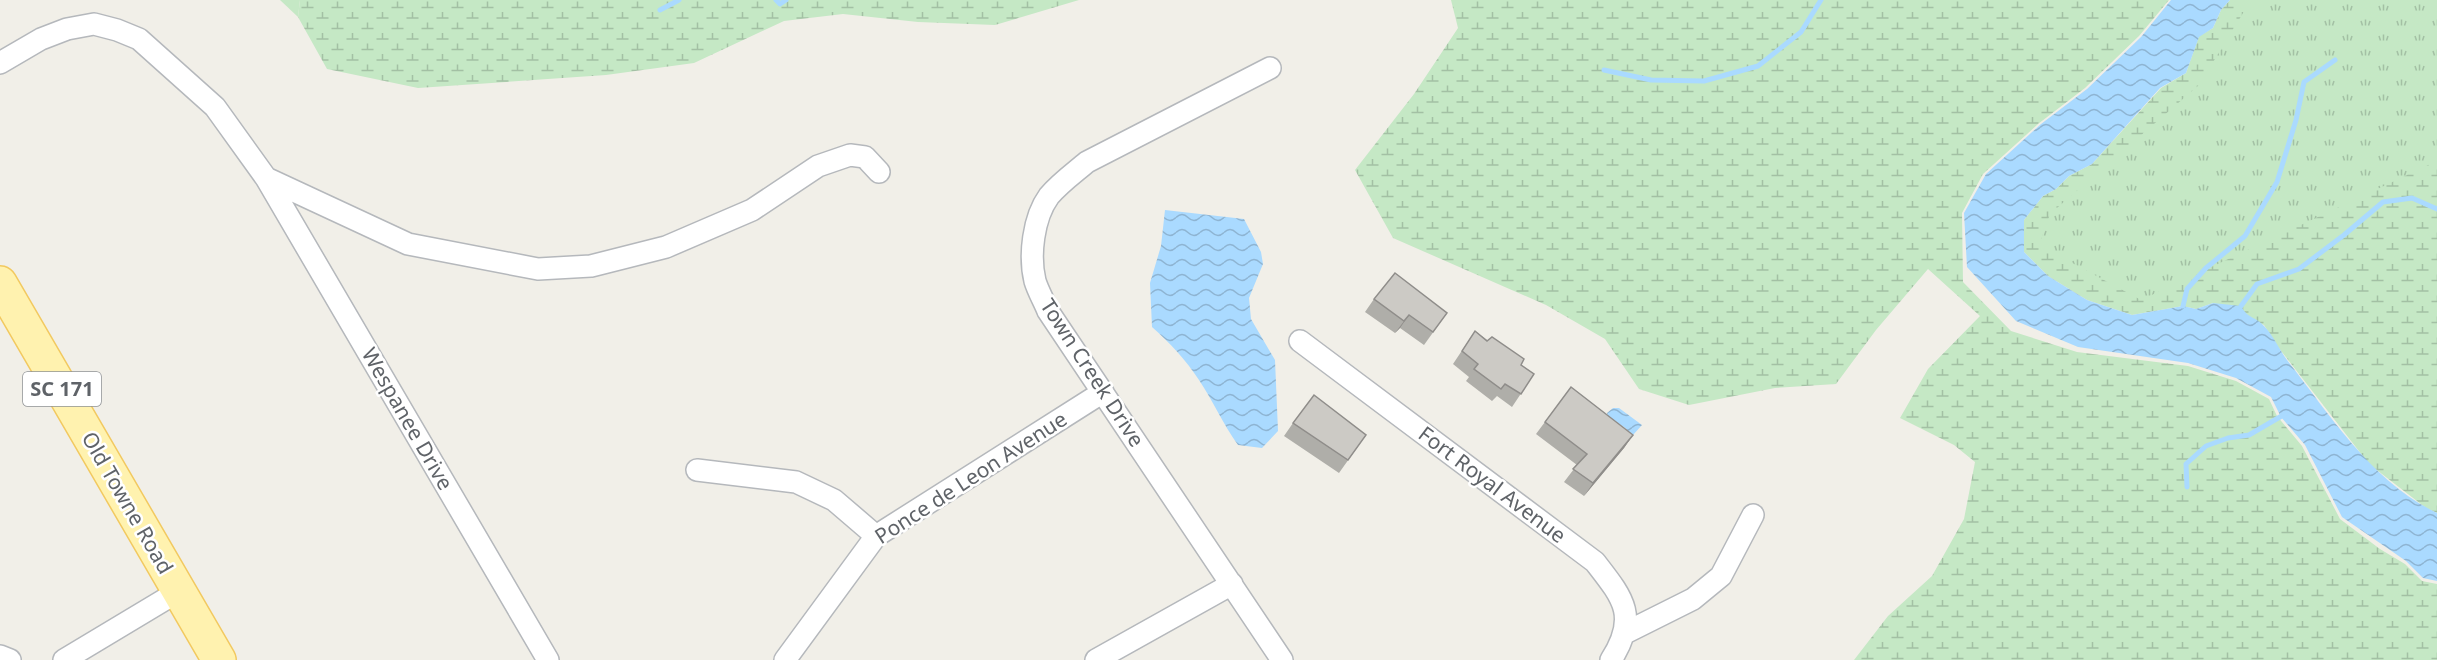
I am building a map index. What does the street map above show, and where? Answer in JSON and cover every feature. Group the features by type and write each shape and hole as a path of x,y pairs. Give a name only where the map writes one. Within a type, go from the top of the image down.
{"main road":[{"name":"Old Towne Road","path":"0,283 219,660"}],"street":[{"name":"Wespanee Drive","path":"0,63 41,39 67,29 94,24 139,39 215,107 266,178 548,660"},
{"name":"Town Creek Drive","path":"1270,68 1087,162 1048,198 1038,222 1032,253 1035,281 1048,311 1282,660"},
{"path":"266,178 408,244 538,269 591,266 666,247 752,210 818,166 850,155 865,157 879,172"},
{"name":"Fort Royal Avenue","path":"1300,341 1595,562 1617,590 1626,613 1624,633 1611,660"},
{"name":"Ponce de Leon Avenue","path":"785,660 876,536 1103,392"},
{"path":"697,470 796,482 834,500 876,536"},
{"path":"1624,633 1693,599 1721,576 1753,515"},
{"path":"1096,660 1232,585"},
{"path":"64,660 179,591"},
{"path":"0,656 10,660"}],"green space":[{"path":"280,0 300,0 298,17"},
{"path":"300,0 1079,0 995,25 918,22 843,14 784,21 694,63 606,75 418,88 327,69 298,17"},
{"path":"1451,0 2169,0 2139,36 2085,88 2038,124 1983,174 1962,213 1963,282 2011,331 2077,352 2188,366 2236,381 2269,399 2277,416 2302,446 2340,519 2380,549 2405,564 2422,581 2437,584 2437,660 1854,660 1888,616 1932,576 1964,519 1975,462 1954,445 1900,418 1928,369 1980,316 1928,269 1876,330 1836,384 1775,388 1689,405 1639,389 1605,339 1546,305 1393,238 1355,170 1414,94 1458,28"},
{"path":"2230,0 2437,0 2437,513 2426,508 2369,464 2278,347 2264,325 2213,303 2196,309 2183,306 2132,315 2087,300 2048,276 2024,252 2024,220 2043,196 2056,189 2069,176 2092,164 2161,88 2186,73 2199,36 2213,28 2221,10"},
{"path":"2251,0 2437,0 2437,161 2141,300 2039,245 2050,214 2199,85"}],"water":[{"path":"2171,0 2230,0 2221,10 2213,28 2199,37 2186,73 2160,88 2092,164 2069,176 2056,189 2043,196 2024,220 2024,252 2048,276 2087,300 2132,315 2183,306 2196,309 2213,303 2241,306 2267,330 2319,403 2354,446 2392,484 2437,513 2437,581 2423,578 2406,561 2342,517 2305,445 2281,417 2271,397 2236,378 2188,363 2078,347 2016,321 1967,267 1964,213 1986,174 2041,124 2087,89 2141,37"},
{"path":"1165,210 1244,219 1261,252 1263,264 1249,298 1251,319 1275,360 1278,431 1262,448 1238,445 1194,373 1152,327 1150,283 1161,246"},
{"path":"1613,408 1619,408 1642,425 1633,435 1623,426 1610,421 1607,413"}],"building":[{"path":"1395,273 1447,313 1433,332 1409,315 1404,321 1374,299"},
{"path":"1475,331 1487,341 1492,337 1524,359 1521,365 1534,374 1521,394 1505,384 1501,389 1474,369 1478,364 1462,351"},
{"path":"1571,387 1633,435 1593,483 1573,469 1587,454 1545,422"},
{"path":"1314,395 1366,435 1348,460 1293,423"}],"waterway":[{"path":"660,10 679,0"},
{"path":"776,0 780,4 786,0"},
{"path":"1604,70 1651,80 1704,81 1758,66 1801,32 1821,0"},
{"path":"2183,306 2187,289 2206,268 2245,236 2277,182 2296,120 2304,82 2335,60"},
{"path":"2241,306 2257,284 2299,269 2383,202 2412,198 2437,209"},
{"path":"2187,487 2186,464 2206,446 2228,438 2249,435 2285,414"}]}
